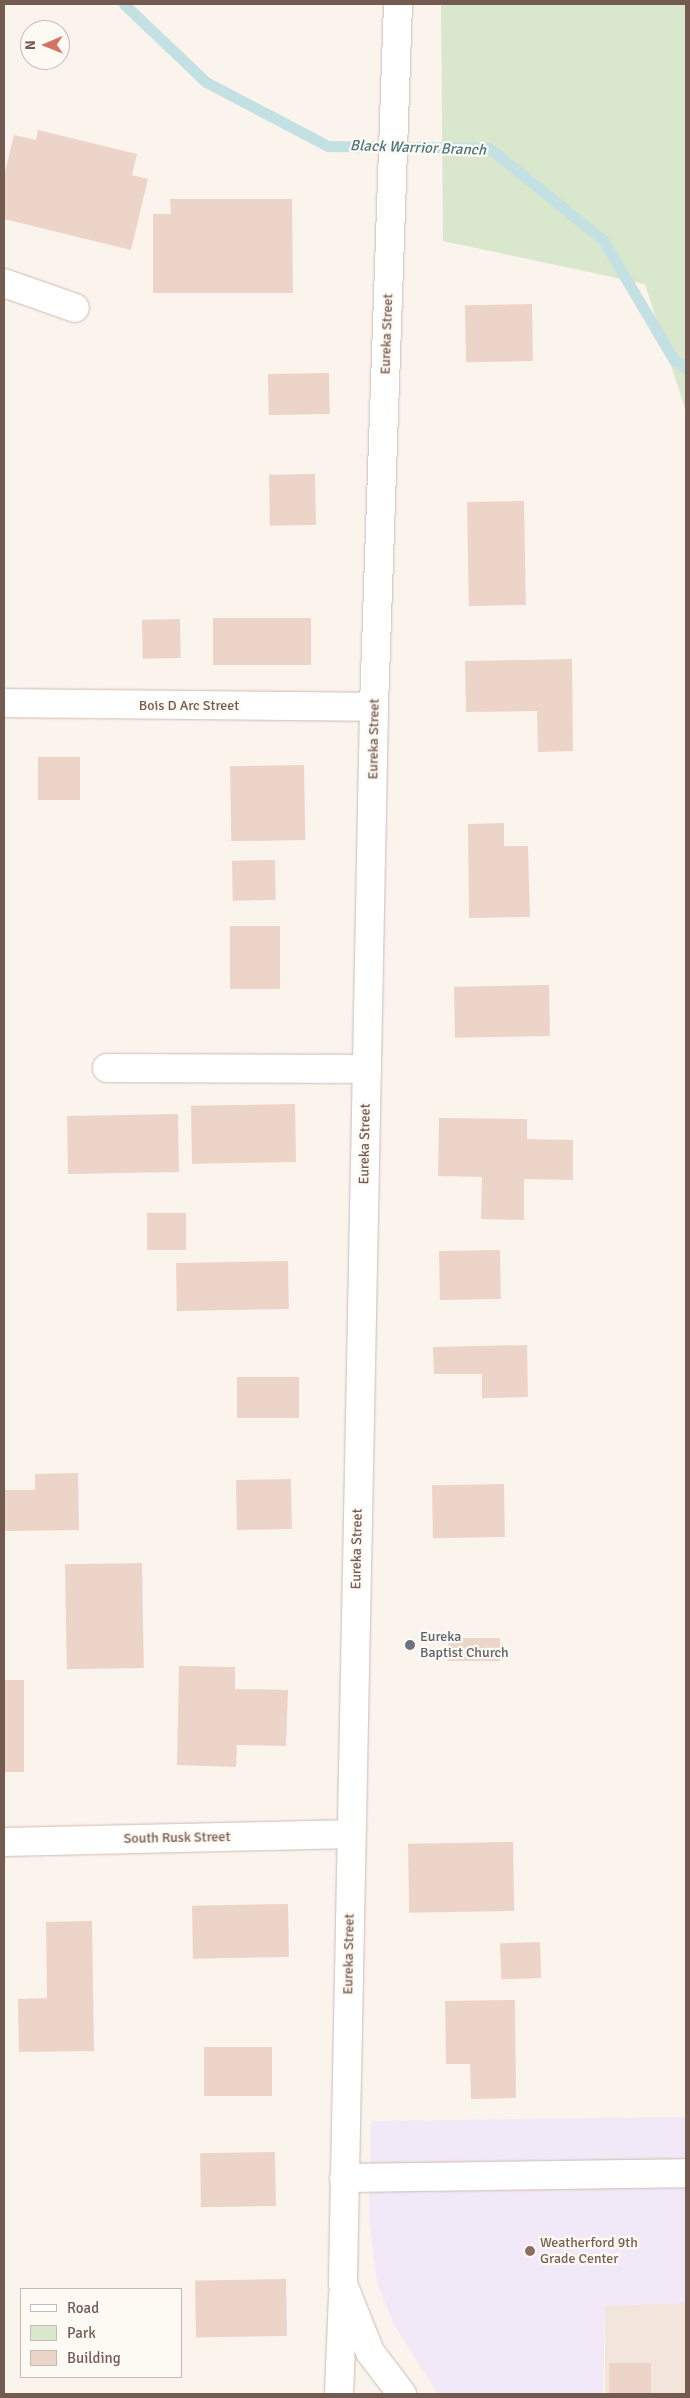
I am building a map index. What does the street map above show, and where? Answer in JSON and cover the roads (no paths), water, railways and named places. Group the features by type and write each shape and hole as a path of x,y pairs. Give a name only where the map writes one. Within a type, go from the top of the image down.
{"street":[{"name":"Eureka Street","path":"339,2394 343,2284 374,707 398,4"},
{"path":"4,283 75,308"},
{"name":"Bois D Arc Street","path":"4,704 374,707"},
{"path":"107,1068 367,1069"},
{"name":"South Rusk Street","path":"4,1842 351,1834"},
{"path":"344,2178 686,2173"},
{"name":"Eureka Street","path":"343,2284 370,2352 402,2394"}],"waterway":[{"name":"Black Warrior Branch","path":"124,4 206,82 328,146 489,148 603,240 674,360 686,368"}],"place":[{"name":"Eureka Baptist Church","path":"410,1645"},
{"name":"Weatherford 9th Grade Center","path":"530,2251"}]}
